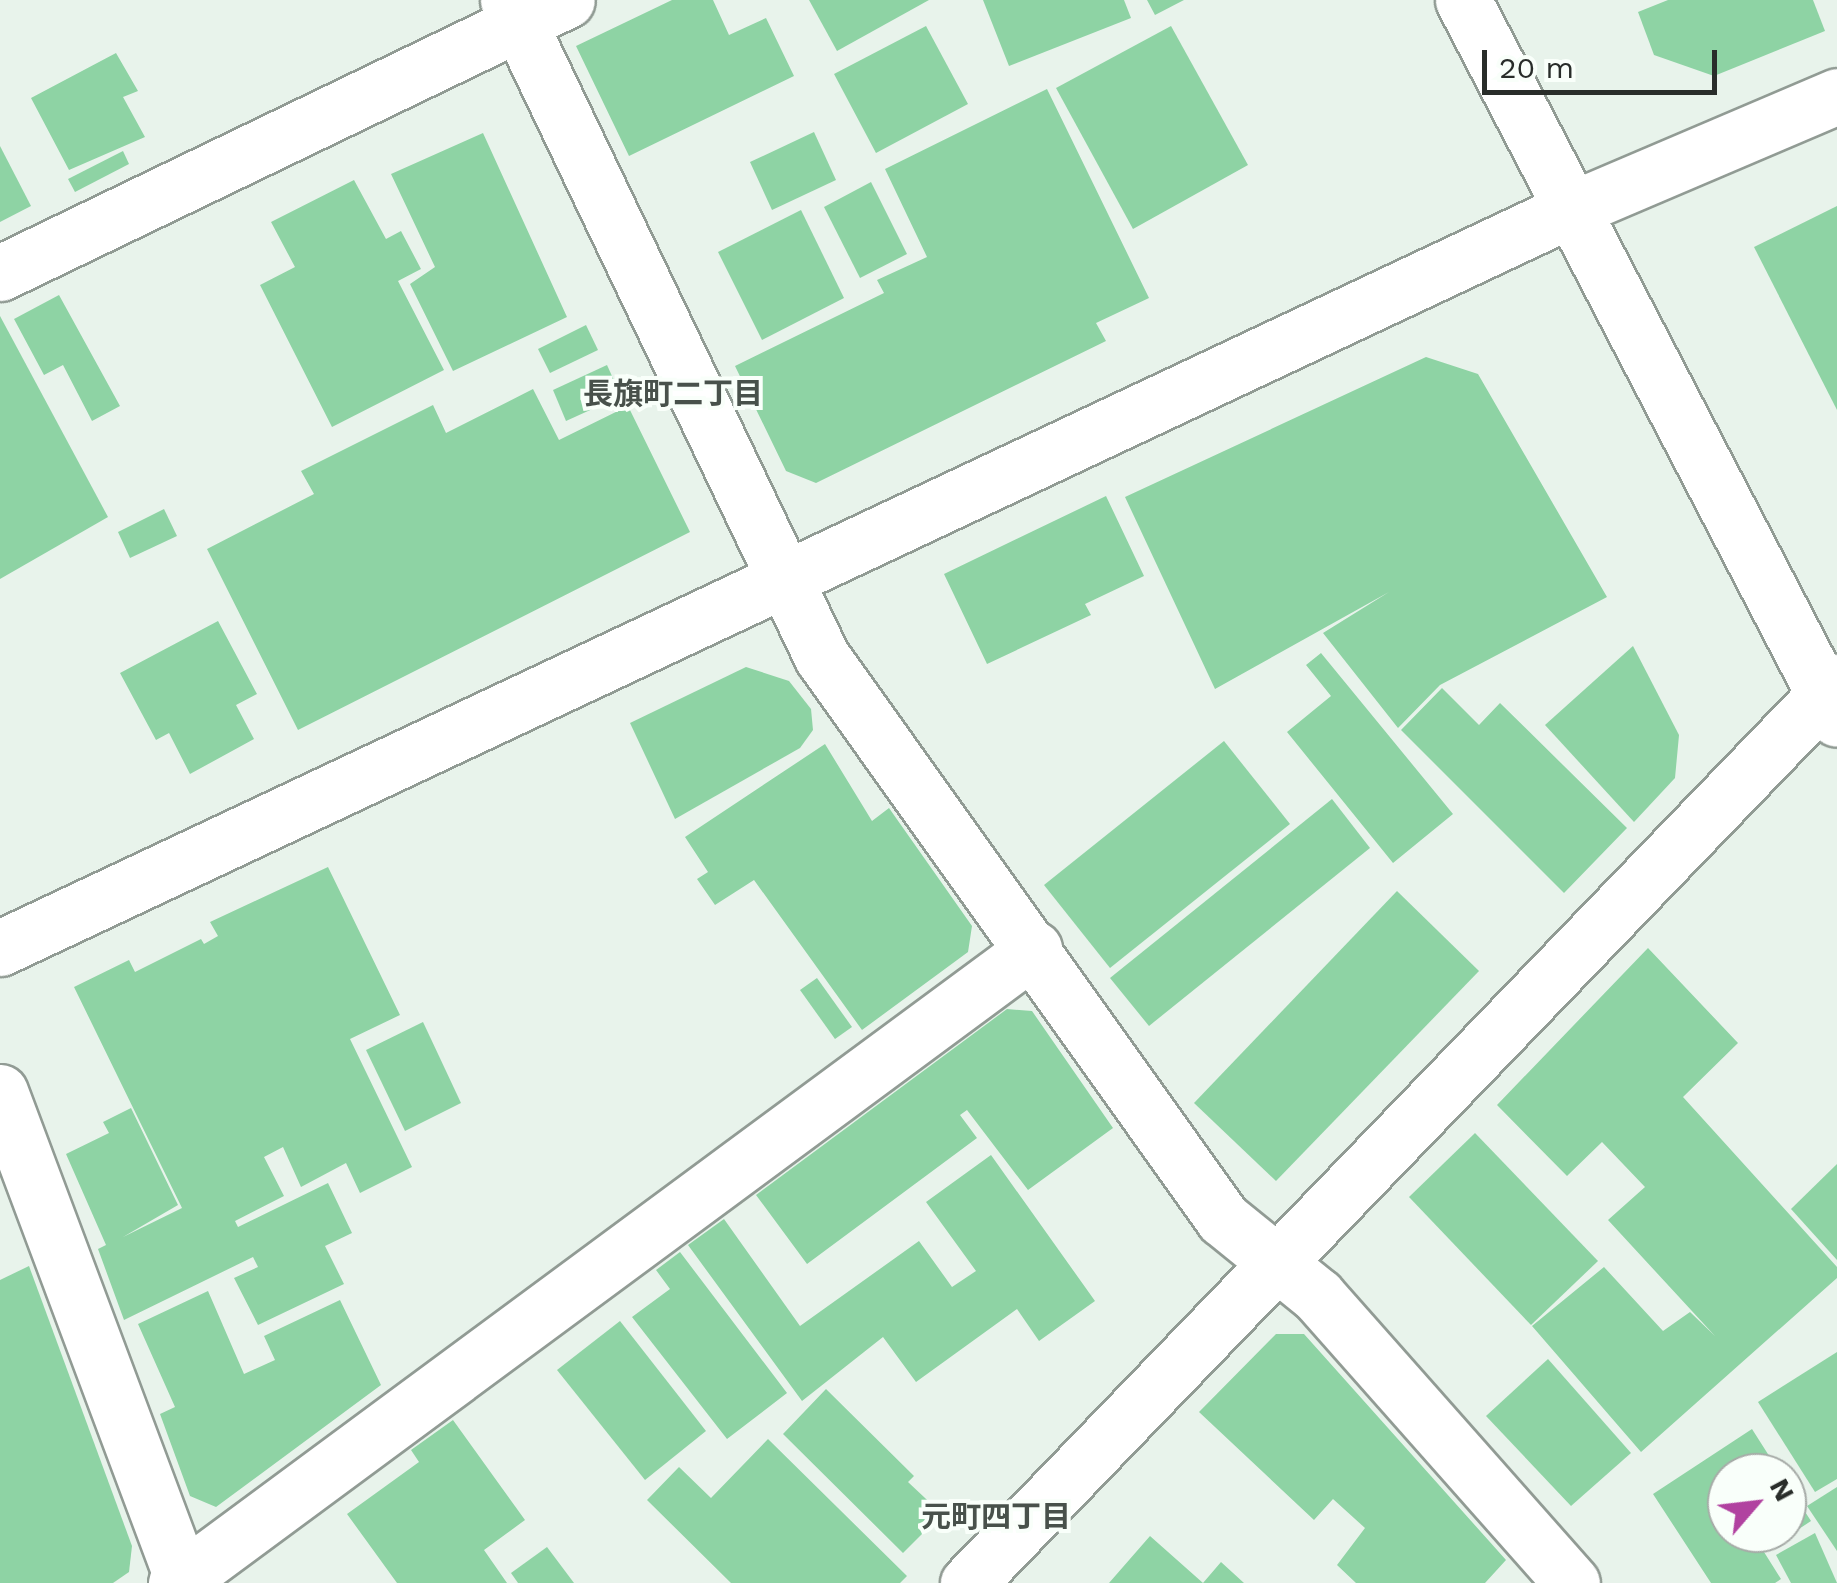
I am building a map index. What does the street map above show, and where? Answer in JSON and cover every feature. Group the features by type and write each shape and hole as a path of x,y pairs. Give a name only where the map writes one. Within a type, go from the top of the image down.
{"street":[{"path":"0,273 513,12 567,0"},
{"path":"968,1583 1833,698 1570,210 1463,0"},
{"path":"513,12 822,657 1223,1219 1318,1296 1572,1583"},
{"path":"0,948 787,582 1570,210 1837,96"},
{"path":"0,1092 180,1581 1034,949"}],"building":[{"path":"672,0 713,0 729,35 766,18 794,76 629,156 576,46"},
{"path":"809,0 929,0 837,51"},
{"path":"983,0 1124,0 1131,18 1009,66"},
{"path":"1147,0 1184,0 1155,15"},
{"path":"1668,0 1813,0 1825,31 1714,76 1654,55 1638,12"},
{"path":"926,26 968,104 876,153 834,74"},
{"path":"1171,26 1248,165 1133,229 1056,88"},
{"path":"116,53 138,91 123,97 145,137 69,170 31,98"},
{"path":"1047,89 1149,298 1096,323 1106,341 816,483 786,471 735,366 884,293 877,280 927,257 885,169"},
{"path":"814,132 836,180 772,210 750,162"},
{"path":"483,133 567,317 453,371 410,284 435,267 391,174"},
{"path":"0,146 31,206 0,222"},
{"path":"123,151 129,164 75,192 68,179"},
{"path":"354,180 386,239 401,231 421,269 398,281 444,370 332,427 260,285 295,267 271,222"},
{"path":"871,182 907,254 860,278 824,207"},
{"path":"1837,206 1837,410 1754,247"},
{"path":"801,210 844,298 762,340 718,252"},
{"path":"59,295 120,406 92,421 63,365 44,375 14,319"},
{"path":"0,316 108,517 0,579"},
{"path":"586,325 598,350 550,373 538,349"},
{"path":"1426,357 1478,374 1607,597 1440,685 1398,728 1323,633 1389,592 1215,689 1125,497"},
{"path":"607,365 621,396 566,421 553,390"},
{"path":"533,389 559,440 628,406 690,532 298,730 207,549 314,494 301,471 433,405 446,433"},
{"path":"1106,496 1144,576 1085,604 1091,615 987,664 944,574"},
{"path":"164,509 177,536 130,558 118,532"},
{"path":"218,621 257,694 236,705 254,739 190,774 169,733 156,740 120,673"},
{"path":"1633,646 1679,735 1675,778 1634,822 1545,725"},
{"path":"1321,653 1453,814 1393,863 1287,732 1331,696 1306,665"},
{"path":"746,667 789,681 811,709 813,730 800,748 675,819 630,723"},
{"path":"1442,688 1479,725 1500,703 1627,828 1564,893 1401,730"},
{"path":"1224,741 1290,824 1110,968 1044,885"},
{"path":"825,744 872,821 889,808 972,926 968,952 862,1030 754,880 715,905 697,879 708,872 685,837"},
{"path":"1332,799 1370,848 1149,1026 1110,978"},
{"path":"328,867 400,1015 350,1039 412,1167 360,1193 346,1163 301,1187 283,1147 264,1157 284,1196 235,1221 238,1227 328,1183 352,1233 325,1246 344,1284 258,1325 234,1278 258,1267 253,1257 124,1320 98,1249 106,1245 66,1154 109,1133 103,1122 131,1108 178,1205 123,1237 182,1208 74,987 129,960 135,972 201,939 204,944 218,936 210,922"},
{"path":"1397,891 1479,971 1276,1181 1194,1103"},
{"path":"1648,948 1738,1043 1683,1097 1837,1267 1837,1278 1641,1452 1532,1326 1604,1267 1663,1331 1690,1312 1715,1336 1608,1220 1645,1187 1602,1142 1567,1176 1497,1105"},
{"path":"817,978 852,1027 835,1039 800,990"},
{"path":"1007,1009 1032,1011 1113,1128 1028,1190 967,1110 960,1115 977,1138 807,1264 756,1195"},
{"path":"423,1022 461,1103 405,1131 366,1050"},
{"path":"1475,1133 1598,1261 1531,1325 1409,1197"},
{"path":"991,1155 1095,1301 1039,1341 1017,1309 916,1382 883,1337 802,1401 688,1245 724,1219 800,1326 919,1241 952,1287 976,1271 926,1202"},
{"path":"1837,1164 1837,1260 1791,1209"},
{"path":"680,1252 787,1393 727,1439 632,1317 670,1289 656,1270"},
{"path":"29,1266 132,1546 129,1572 113,1583 0,1583 0,1280"},
{"path":"208,1291 244,1374 275,1360 264,1336 340,1300 381,1385 216,1507 190,1496 160,1414 175,1407 138,1324"},
{"path":"620,1321 706,1431 645,1480 557,1370"},
{"path":"1276,1334 1304,1334 1506,1560 1485,1583 1356,1583 1337,1565 1365,1528 1333,1499 1314,1520 1199,1412"},
{"path":"1837,1352 1837,1479 1815,1492 1807,1479 1807,1453 1790,1453 1758,1402"},
{"path":"1548,1359 1631,1453 1571,1506 1486,1416"},
{"path":"826,1389 914,1476 908,1482 942,1514 903,1553 783,1434"},
{"path":"453,1420 525,1520 484,1550 507,1583 397,1583 347,1514 419,1462 411,1450"},
{"path":"1752,1429 1767,1453 1715,1453"},
{"path":"768,1439 907,1576 900,1583 731,1583 647,1500 679,1467 711,1498"},
{"path":"1707,1459 1707,1553 1765,1553 1781,1579 1775,1583 1711,1583 1653,1494"},
{"path":"1837,1487 1837,1551 1807,1506"},
{"path":"1815,1533 1837,1583 1791,1583 1776,1555 1807,1553 1807,1538"},
{"path":"1150,1536 1203,1583 1109,1583"},
{"path":"547,1547 574,1583 518,1583 511,1573"},
{"path":"1221,1562 1244,1583 1203,1583"}],"district":[{"name":"長旗町二丁目","path":"673,394"},
{"name":"元町四丁目","path":"996,1517"}]}
